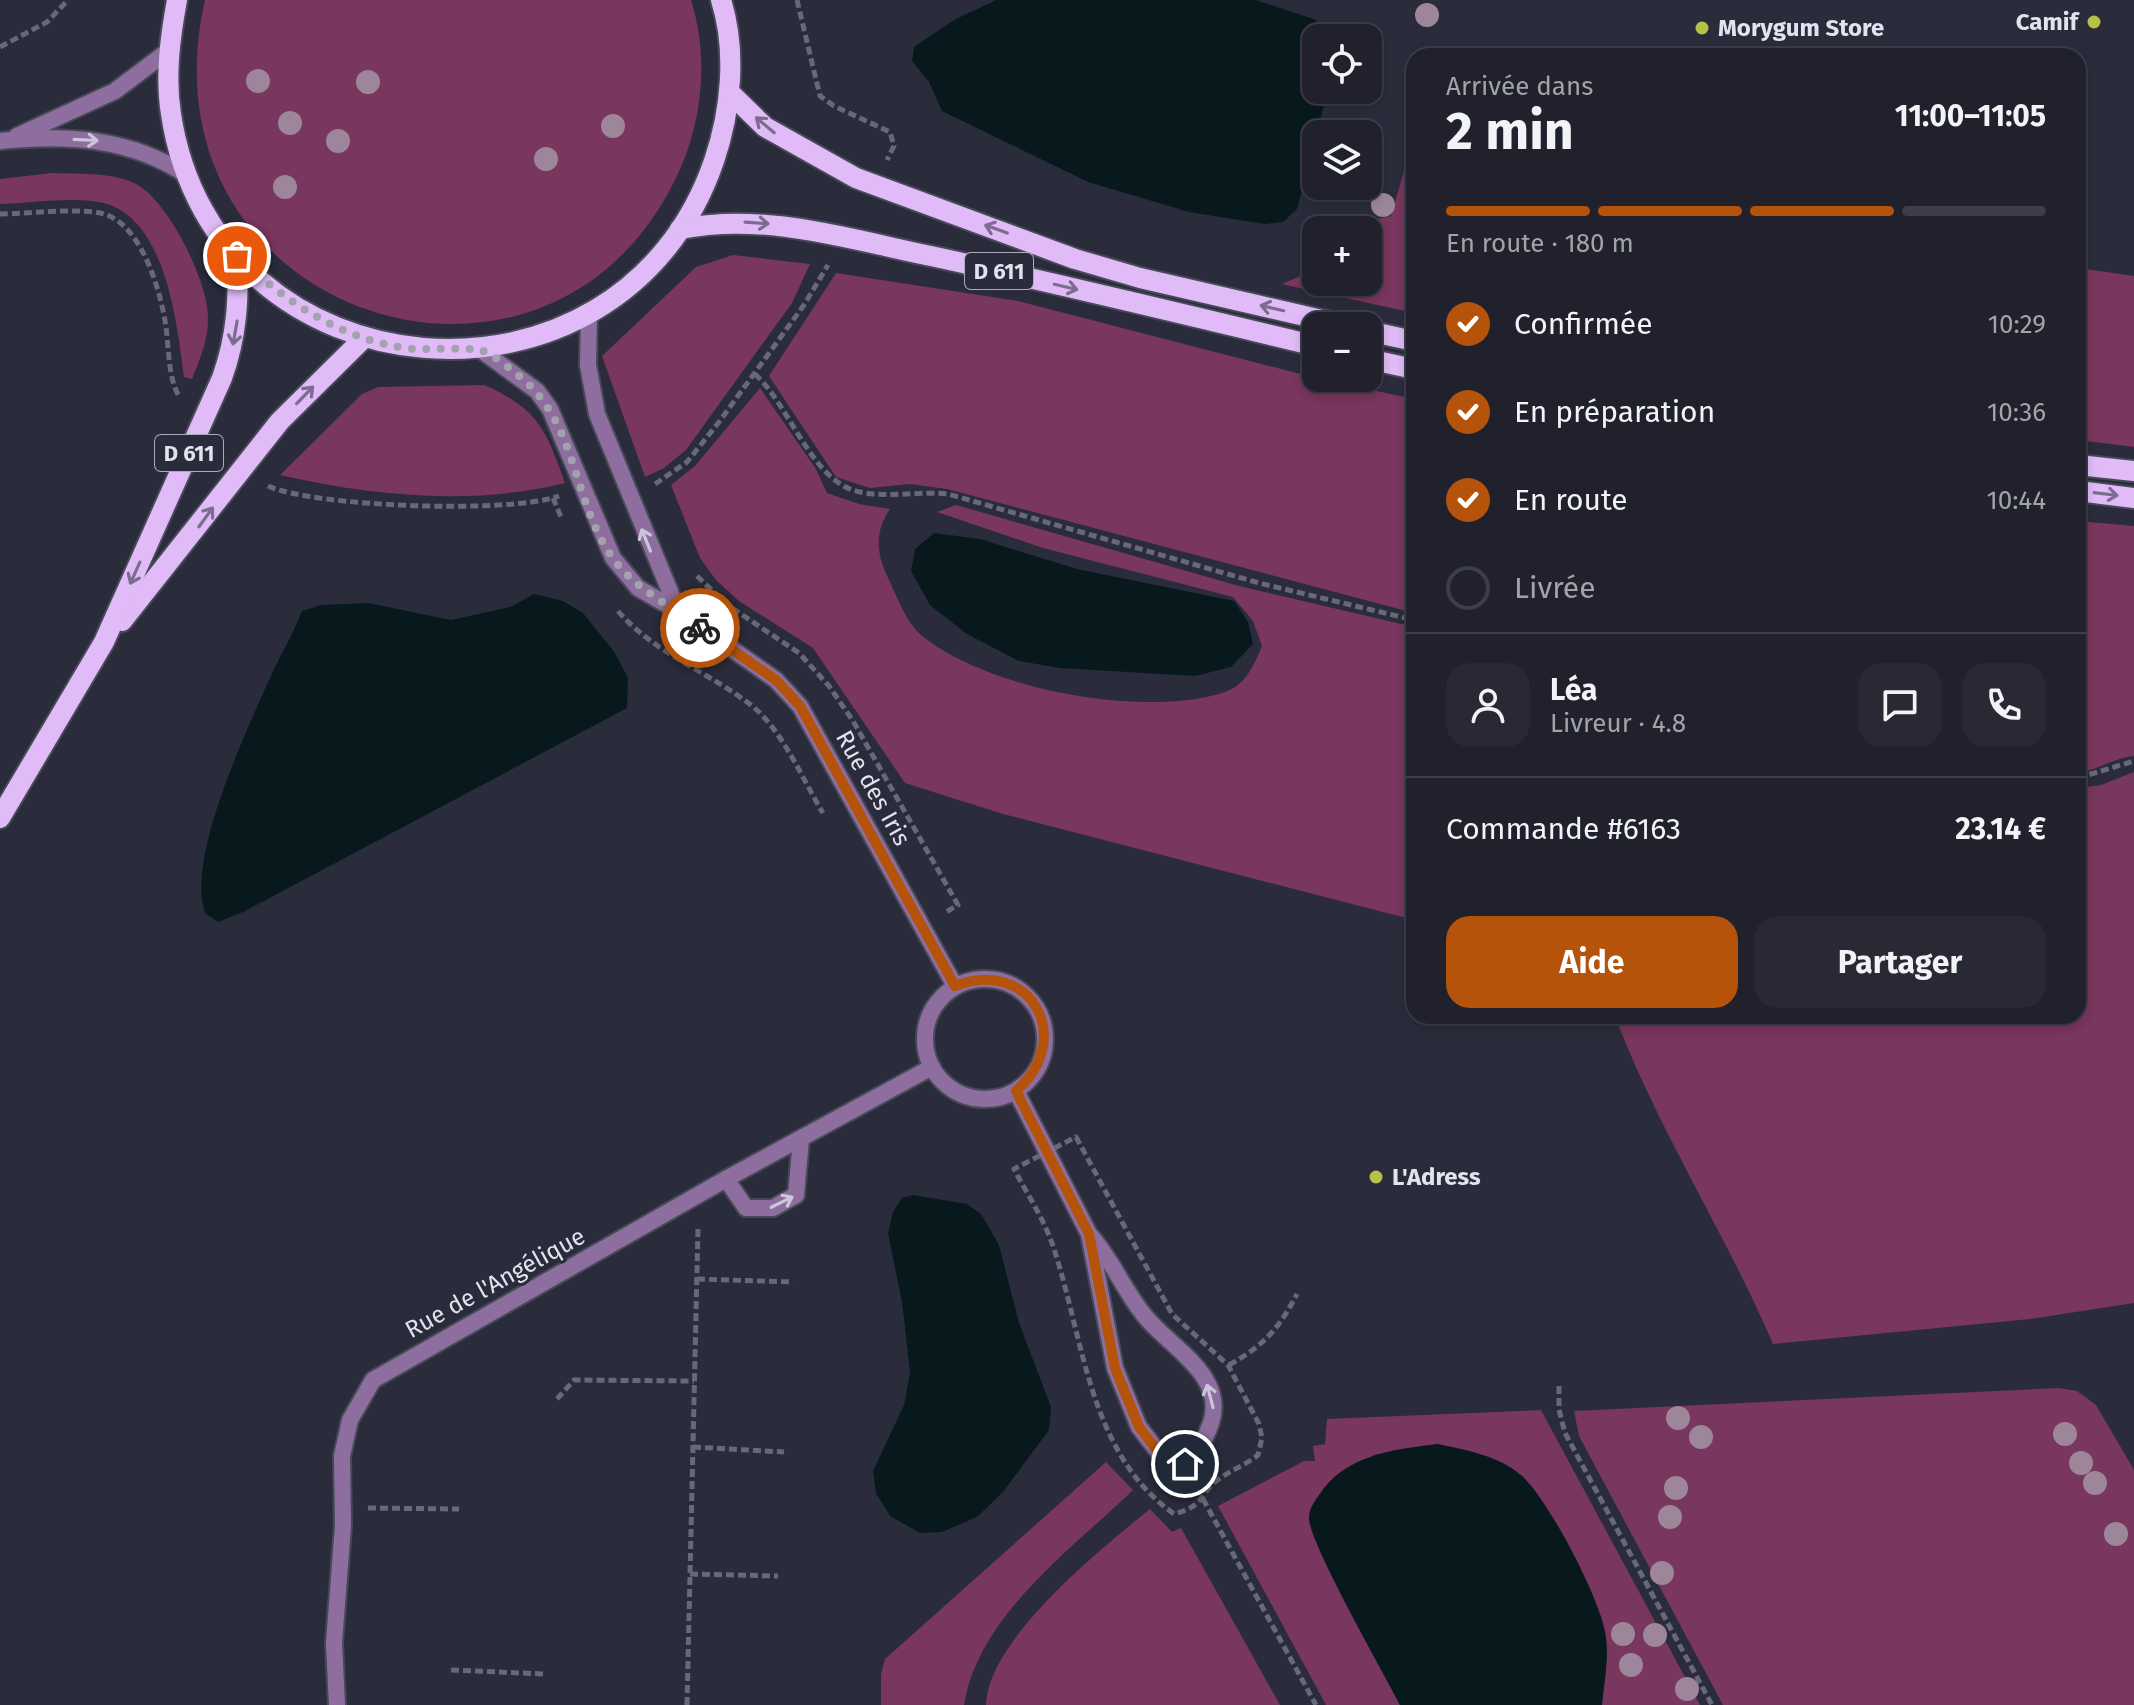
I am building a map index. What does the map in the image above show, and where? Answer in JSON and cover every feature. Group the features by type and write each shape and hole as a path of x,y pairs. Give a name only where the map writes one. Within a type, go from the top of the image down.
{"main road":[{"path":"177,0 168,51 171,115 188,176 209,218 237,256 285,298 317,319 364,338 405,348 481,350 539,336 589,313 626,288 658,258 680,229 706,183 721,140 729,92 730,51 724,3"},
{"name":"D 611","path":"729,92 765,127 856,178 1075,259 1140,278 1302,315"},
{"name":"D 611","path":"680,229 745,222 783,225 967,264 1302,343"},
{"name":"D 611","path":"0,818 104,642 233,347 238,318 237,256"},
{"path":"1382,334 1406,339"},
{"name":"D 611","path":"104,642 201,525 280,421 364,338"},
{"path":"1382,362 1406,367"},
{"path":"2086,466 2134,471"},
{"path":"2086,492 2134,498"}],"street":[{"path":"4,140 115,91 168,51"},
{"path":"4,140 89,138 159,157 188,176"},
{"path":"589,313 588,365 597,414 678,611"},
{"name":"Rue des Iris","path":"481,350 537,391 560,427 595,520 613,558 638,588 678,611 776,680 800,706 955,986"},
{"path":"974,979 993,979 1011,984 1027,995 1039,1011 1045,1028 1043,1054 1030,1078 1016,1091 978,1099 943,1083 932,1067 926,1049 925,1031 936,1005 955,986 974,979"},
{"name":"Rue de l'Angélique","path":"337,1705 334,1643 343,1507 342,1456 350,1420 373,1380 726,1179 932,1067"},
{"path":"1016,1091 1089,1234 1109,1257 1142,1314 1191,1360 1213,1398 1214,1414 1207,1433 1197,1454 1185,1464 1166,1462 1153,1449 1123,1390 1108,1337 1089,1234"},
{"path":"726,1179 746,1208 773,1208 796,1195 801,1139"}],"path":[{"path":"0,47 47,22 68,0"},
{"path":"755,374 783,405 827,476 841,486 877,494 915,491 948,494 1259,583 1406,618"},
{"path":"2086,776 2134,761"},
{"path":"687,1705 698,1221 739,1198"},
{"path":"697,1279 793,1282"},
{"path":"1228,1365 1259,1348 1284,1319 1297,1294"},
{"path":"557,1399 574,1380 694,1381"},
{"path":"1559,1386 1559,1410 1565,1433 1712,1705"},
{"path":"693,1447 784,1452"},
{"path":"1203,1499 1316,1705"},
{"path":"343,1507 459,1509"},
{"path":"690,1574 778,1576"},
{"path":"451,1670 545,1674"}],"shaded area":[{"path":"205,0 691,0 700,46 697,116 684,161 674,182 613,264 535,310 448,324 363,308 287,265 230,198 199,108"},
{"path":"996,0 1255,0 1314,19 1320,24 1302,24 1302,104 1324,104 1320,120 1302,120 1302,190 1297,209 1283,222 1265,224 1189,212 1088,182 942,111 929,82 912,61 914,47 954,20"},
{"path":"1406,164 1406,311 1337,296 1382,296 1382,218 1391,216"},
{"path":"52,173 103,175 132,182 159,204 172,222 194,264 206,303 207,335 192,379 184,377 172,304 155,252 142,230 125,213 104,203 80,200 0,204 0,179"},
{"path":"733,255 810,264 792,303 686,450 664,468 645,477 602,356 696,267"},
{"path":"2086,269 2134,276 2134,447 2086,441"},
{"path":"836,273 1018,301 1302,374 1302,392 1381,392 1406,397 1406,611 947,489 910,484 870,488 836,477 769,376"},
{"path":"1302,275 1302,288 1282,284"},
{"path":"484,385 516,402 537,422 552,448 565,483 494,494 422,496 350,488 280,475 362,394 378,387"},
{"path":"760,388 816,469 827,493 859,504 890,509 879,536 880,554 907,617 921,635 949,654 985,670 1024,684 1067,694 1152,702 1191,700 1225,692 1244,679 1262,646 1253,621 1233,597 1043,548 937,512 956,505 1239,586 1406,625 1406,918 1003,814 905,783 813,648 739,601 716,580 700,558 671,485 695,466"},
{"path":"2086,522 2134,526 2134,756 2086,771"},
{"path":"934,533 980,539 1077,569 1234,601 1248,622 1253,644 1231,667 1195,676 1060,668 1019,661 967,634 930,605 911,571 915,549"},
{"path":"534,594 563,601 583,613 615,653 628,678 627,708 243,912 218,922 205,913 201,889 204,861 221,795 302,611 321,605 368,603 451,620 510,607"},
{"path":"2134,772 2134,1303 2030,1319 1773,1344 1651,1100 1618,1024 2086,1024 2086,787 2101,785"},
{"path":"913,1195 967,1204 981,1214 999,1245 1019,1323 1051,1407 1049,1430 1003,1492 977,1517 942,1532 920,1533 890,1516 876,1493 873,1471 904,1405 910,1372 902,1302 888,1233 893,1212 902,1198"},
{"path":"2059,1388 2077,1391 2096,1405 2134,1470 2134,1705 1723,1705 1579,1436 1574,1411"},
{"path":"1541,1410 1700,1705 1602,1705 1606,1638 1600,1615 1569,1549 1523,1476 1438,1444 1373,1455 1317,1540 1400,1705 1326,1705 1218,1506 1304,1461 1315,1461 1313,1446 1325,1444 1327,1419"},
{"path":"1438,1444 1483,1455 1504,1464 1523,1477 1547,1507 1585,1578 1603,1622 1607,1654 1602,1705 1400,1705 1321,1553 1309,1515 1330,1482 1356,1463 1404,1448"},
{"path":"1106,1462 1133,1490 1056,1561 1007,1614 973,1672 964,1705 881,1705 881,1674 885,1659"},
{"path":"1150,1509 1172,1532 1181,1528 1280,1705 986,1705 992,1679 1006,1652 1026,1625 1077,1571"}],"way so far":[{"path":"237,256 274,291 317,319 364,338 405,348 481,350 519,375 537,391 560,427 595,520 613,558 638,588 700,628"}],"place":[{"name":"Camif","path":"2094,22"},
{"name":"Morygum Store","path":"1702,28"},
{"name":"L'Adress","path":"1376,1177"}],"route":[{"path":"700,628 776,680 800,706 955,986 974,979 993,979 1011,984 1027,995 1039,1011 1045,1028 1045,1045 1040,1063 1016,1091 1089,1234 1097,1260 1115,1368 1139,1427 1166,1462 1185,1464"}]}
